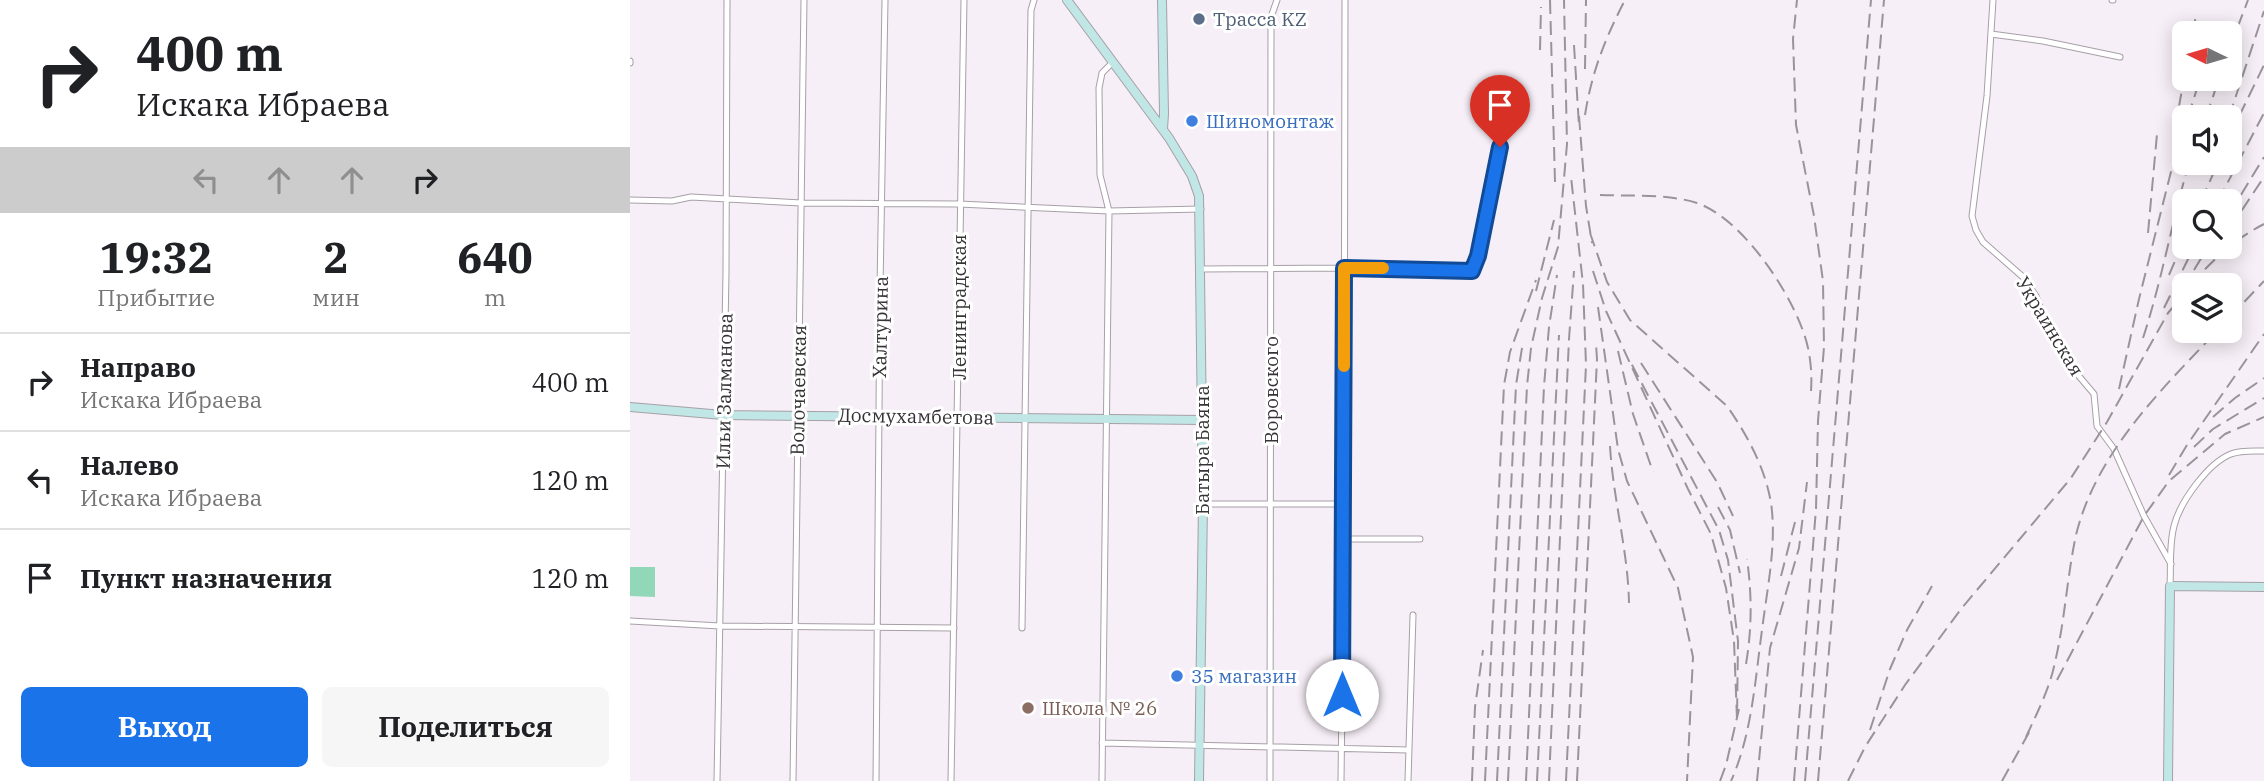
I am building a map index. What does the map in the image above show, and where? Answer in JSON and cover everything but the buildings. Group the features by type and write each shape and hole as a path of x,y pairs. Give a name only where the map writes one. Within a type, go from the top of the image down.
{"street":[{"name":"Ильи Залманова","path":"717,781 727,0"},
{"name":"Волочаевская","path":"793,781 804,0"},
{"name":"Халтурина","path":"876,781 885,0"},
{"name":"Ленинградская","path":"951,781 964,0"},
{"path":"1022,628 1031,10 1034,0"},
{"name":"Батыра Баяна","path":"1067,0 1163,129 1197,186 1200,209 1203,505 1199,781"},
{"path":"1162,0 1163,129"},
{"name":"Воровского","path":"1270,781 1271,17 1277,0"},
{"path":"1341,781 1345,0"},
{"name":"Украинская","path":"1993,0 1987,96 1972,216 1976,229 1983,242 2023,277 2036,296 2051,336 2067,362 2094,394 2097,426 2115,449 2144,516 2171,564"},
{"path":"1992,34 2043,41 2120,57"},
{"path":"1102,781 1110,211 1100,175 1099,88 1102,74 1112,63"},
{"path":"1200,269 1472,271 1478,256 1500,147"},
{"path":"630,200 672,201 691,197 801,203 959,204 1110,211 1200,209"},
{"name":"Досмухамбетова","path":"630,407 723,415 1202,420"},
{"path":"2168,781 2170,586 2175,523 2196,485 2220,459 2236,452 2264,451"},
{"path":"1203,505 1343,504"},
{"path":"1344,539 1420,539"},
{"path":"2170,586 2264,587"},
{"path":"1408,781 1413,615"},
{"path":"630,621 720,626 954,628"},
{"path":"1102,743 1409,750"}],"green space":[{"path":"630,567 655,567 655,597 630,596"}],"railway":[{"path":"1550,0 1555,182"},
{"path":"1508,781 1527,386 1531,348 1542,298 1558,247 1567,144 1564,0"},
{"path":"1585,69 1586,0"},
{"path":"1585,115 1600,56 1625,0"},
{"path":"1794,781 1816,509 1818,421 1824,347 1823,281 1814,216 1796,125 1793,39 1797,0"},
{"path":"1805,781 1871,0"},
{"path":"1818,781 1884,0"},
{"path":"2240,21 2248,0"},
{"path":"1540,50 1541,7"},
{"path":"2233,105 2264,11"},
{"path":"2195,21 2196,15"},
{"path":"1574,45 1579,126"},
{"path":"2242,110 2264,65"},
{"path":"2179,105 2182,91"},
{"path":"2192,105 2196,91"},
{"path":"2210,105 2215,91"},
{"path":"2224,189 2264,113"},
{"path":"1579,116 1586,206 1592,243"},
{"path":"2148,233 2157,134"},
{"path":"2242,193 2264,157"},
{"path":"2119,389 2172,168"},
{"path":"2143,338 2186,175"},
{"path":"2206,189 2213,175"},
{"path":"1566,781 1586,365 1583,284 1571,177"},
{"path":"2242,210 2264,177"},
{"path":"1600,195 1686,200 1715,212 1733,226 1766,264 1793,308 1808,348 1811,391"},
{"path":"1536,291 1554,220"},
{"path":"2202,273 2243,236 2264,224"},
{"path":"1590,233 1607,282 1630,320 1727,406 1754,452 1768,490 1773,519 1769,583 1748,726 1731,781"},
{"path":"2169,275 2176,259"},
{"path":"2164,308 2188,259"},
{"path":"2194,270 2201,259"},
{"path":"1549,781 1574,271"},
{"path":"1593,271 1606,311 1711,534 1726,588 1734,641 1737,719 1738,641 1728,560 1719,530 1631,363"},
{"path":"1526,781 1544,386 1557,275"},
{"path":"1485,781 1504,385 1510,352 1536,280"},
{"path":"2242,304 2264,281"},
{"path":"1598,307 1618,449 1627,481 1678,588 1693,657 1687,781"},
{"path":"1848,781 1865,747 1905,685 1961,609 2071,478 2107,422 2172,308"},
{"path":"2169,475 2264,334"},
{"path":"1537,781 1559,335"},
{"path":"1497,781 1516,385 1523,342"},
{"path":"2026,737 2053,672 2076,535 2086,505 2099,477 2133,424 2206,343"},
{"path":"1577,781 1596,344"},
{"path":"1618,351 1633,414 1653,472"},
{"path":"1641,363 1717,482 1733,516"},
{"path":"2213,417 2264,378"},
{"path":"2194,447 2213,429 2264,398"},
{"path":"2057,680 2144,516 2169,481 2225,434 2264,417"},
{"path":"1610,446 1629,603"},
{"path":"1757,781 1770,648 1799,548 1807,482"},
{"path":"1718,507 1730,530 1740,573"},
{"path":"1781,576 1795,522"},
{"path":"1746,664 1751,612 1747,559"},
{"path":"1870,730 1890,669 1907,630 1932,586"},
{"path":"1472,781 1475,707 1483,650"},
{"path":"1720,781 1739,709"},
{"path":"2002,781 2031,729"}],"slow traffic":[{"path":"1344,366 1344,268 1383,268"}],"place":[{"name":"Трасса KZ","path":"1199,19"},
{"name":"Шиномонтаж","path":"1192,121"},
{"name":"35 магазин","path":"1177,676"},
{"name":"Школа № 26","path":"1028,708"}],"route":[{"path":"1342,695 1344,268 1472,271 1478,256 1500,147"}]}
